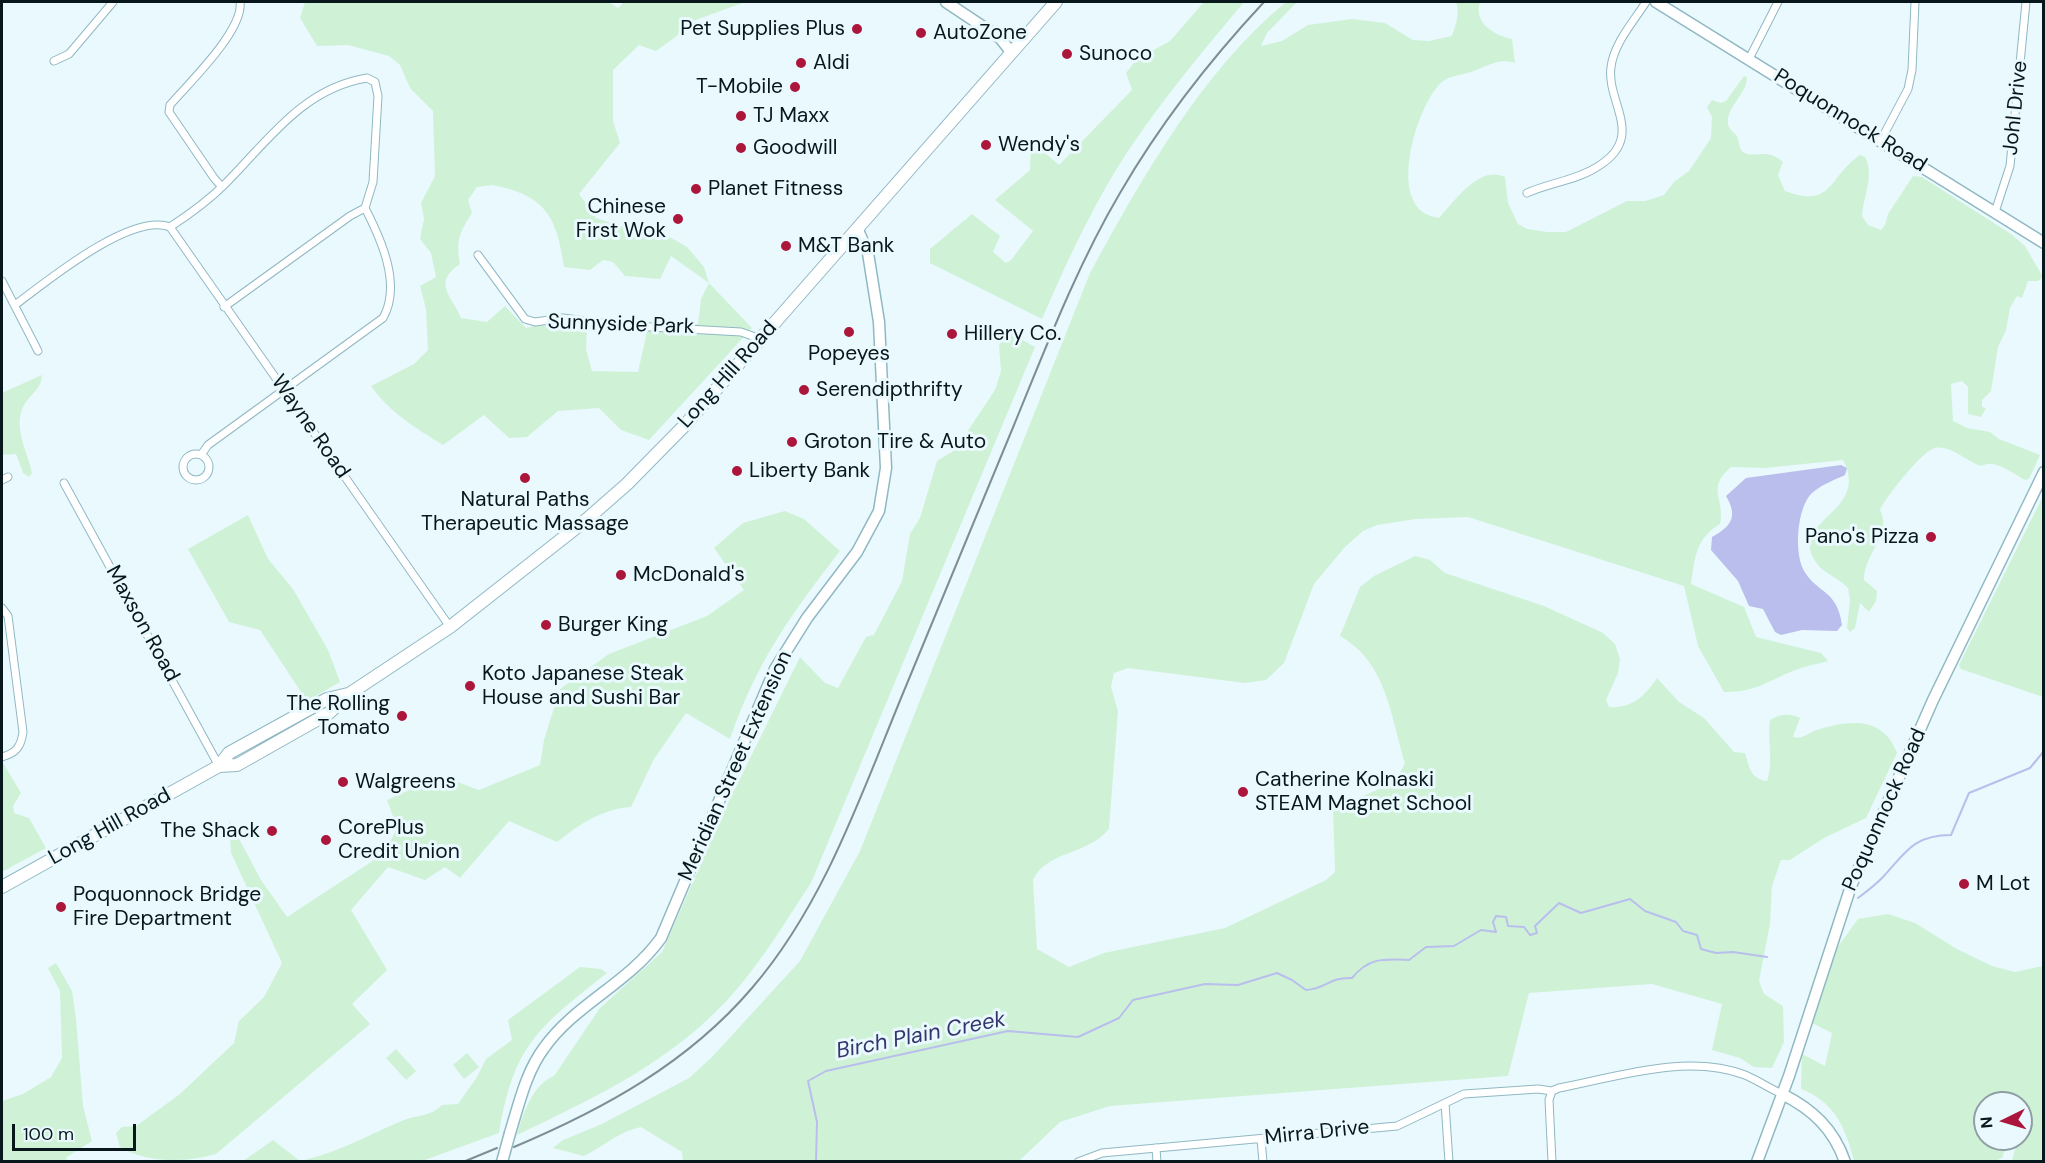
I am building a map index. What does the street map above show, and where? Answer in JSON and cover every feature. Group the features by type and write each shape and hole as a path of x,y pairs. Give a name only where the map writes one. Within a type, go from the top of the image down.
{"main road":[{"name":"Long Hill Road","path":"2,887 219,766 229,753 327,699 349,694 450,627 537,561 627,484 685,425 1056,2"}],"street":[{"path":"54,61 69,54 113,2"},
{"path":"222,187 213,178 169,112 170,105 233,30 240,14 240,2"},
{"path":"946,2 1000,38 1011,52"},
{"path":"1527,193 1595,169 1611,158 1620,141 1622,126 1611,68 1618,46 1646,2"},
{"name":"Poquonnock Road","path":"1656,2 2043,243"},
{"path":"1749,59 1778,2"},
{"path":"1881,140 1908,89 1912,70 1915,2"},
{"name":"Johl Drive","path":"1995,212 2010,166 2026,2"},
{"path":"15,305 79,258 138,227 150,223 170,227 199,208 222,187 265,140 299,108 350,82 372,79 378,96 373,182 365,208 373,224 388,269 391,297 389,308 375,326 208,445 201,455"},
{"path":"224,307 350,216 365,208"},
{"name":"Wayne Road","path":"170,227 450,627"},
{"name":"Meridian Street Extension","path":"502,1161 526,1084 544,1047 570,1021 639,965 661,938 775,669 807,618 857,552 879,511 886,468 879,322 868,254 858,230"},
{"name":"Sunnyside Park","path":"478,255 525,319 535,322 563,318 615,325 741,332 760,339"},
{"path":"2,281 39,351"},
{"name":"Poquonnock Road","path":"1757,1161 1782,1094 1838,920 1877,823 1937,690 2043,472"},
{"name":"Maxson Road","path":"64,483 219,766"},
{"path":"2,608 8,616 23,732 21,745 14,752 2,757"},
{"name":"Mirra Drive","path":"1078,1161 1102,1153 1397,1126 1418,1118 1464,1094 1538,1089 1552,1091 1633,1073 1708,1068 1746,1076 1782,1094"},
{"path":"1552,1091 1549,1100 1552,1161"},
{"path":"1782,1094 1817,1116 1839,1144 1845,1161"},
{"path":"1445,1103 1449,1161"},
{"path":"1261,1139 1263,1161"},
{"path":"1156,1148 1156,1161"}],"green space":[{"path":"305,2 609,2 618,8 624,2 745,2 685,24 677,36 656,51 639,45 613,70 613,121 620,143 579,194 596,218 637,232 645,223 687,247 704,267 709,283 752,328 649,440 621,430 599,408 558,411 527,437 509,438 484,415 443,445 413,426 386,404 371,386 414,364 428,350 426,309 420,286 436,277 431,253 420,239 424,219 421,203 435,176 433,111 410,88 400,65 389,56 348,45 317,46 300,18","holes":["492,185 525,195 545,211 557,234 564,267 590,270 603,260 613,262 625,276 660,279 671,256 709,283 701,299 698,324 649,323 638,372 592,371 586,349 587,327 539,325 526,328 505,306 487,322 461,318 445,284 451,271 460,264 458,248 460,237 472,213 468,200 477,187"]},
{"path":"1204,2 1244,2 1193,63 1130,148 1095,206 1042,319 930,263 930,249 972,214 1000,236 993,252 1006,263 1011,260 1033,231 995,200 1030,170 1031,141 1059,165 1132,90 1126,73 1137,59 1170,41"},
{"path":"1286,2 1297,2 1267,33 1261,46 1282,41 1308,25 1352,19 1385,23 1413,40 1429,41 1452,36 1458,15 1456,2 1480,2 1482,22 1492,31 1512,39 1515,63 1505,61 1495,63 1443,81 1431,96 1423,112 1411,151 1408,171 1410,189 1415,204 1426,214 1439,218 1476,180 1495,174 1505,177 1508,203 1518,224 1527,229 1547,232 1566,232 1627,201 1645,201 1664,195 1674,182 1689,171 1711,138 1712,117 1707,107 1712,100 1721,103 1726,101 1744,76 1747,77 1744,89 1728,118 1730,129 1737,137 1743,152 1771,155 1783,162 1778,175 1785,191 1801,196 1821,193 1860,155 1865,157 1869,179 1862,216 1868,225 1881,230 1888,214 1913,176 1922,177 2011,234 2025,246 2043,277 2038,281 2028,281 2022,298 2017,296 2010,308 2006,330 1998,347 1991,391 1982,400 1982,407 1986,408 1981,417 1968,414 1968,387 1962,381 1951,384 1953,421 1967,428 1990,432 1999,439 2040,455 2029,479 2025,480 2000,466 1978,465 1946,449 1935,448 1922,457 1896,486 1880,510 1883,527 1868,562 1864,580 1877,591 1876,601 1869,612 1860,603 1855,628 1850,632 1847,628 1850,600 1848,588 1818,565 1810,547 1812,535 1840,504 1847,492 1849,478 1843,460 1765,468 1731,467 1719,482 1720,524 1705,536 1701,543 1695,558 1691,584 1744,607 1756,637 1821,653 1828,661 1810,665 1757,687 1737,692 1724,692 1698,646 1684,586 1468,517 1416,519 1377,525 1363,531 1345,547 1314,584 1284,663 1266,680 1245,683 1128,668 1114,673 1111,687 1118,711 1109,829 1090,844 1047,863 1033,880 1037,949 1069,967 1104,953 1225,928 1326,880 1335,872 1333,809 1395,782 1405,763 1390,708 1377,675 1368,660 1356,647 1340,636 1360,587 1374,576 1415,556 1430,560 1445,573 1544,606 1603,633 1615,644 1620,659 1618,673 1606,700 1609,707 1625,706 1638,700 1657,678 1679,702 1704,718 1734,752 1745,753 1751,771 1761,780 1767,781 1769,774 1770,720 1778,716 1788,715 1800,718 1793,737 1802,737 1826,727 1851,723 1873,726 1891,741 1897,753 1866,818 1824,838 1790,860 1781,860 1772,886 1770,924 1759,981 1764,994 1783,1006 1784,1042 1772,1068 1754,1067 1740,1058 1712,1050 1722,1004 1652,984 1529,993 1508,1076 1110,1106 1060,1122 1019,1161 683,1161 682,1152 641,1127 619,1135 584,1156 553,1148 563,1140 602,1124 689,1078 712,1057 800,961 860,851 1090,273 1130,201 1201,93 1256,29"},
{"path":"1007,331 1035,347 811,883 776,937 737,989 689,1036 635,1074 517,1135 522,1118 535,1092 554,1076 600,1008 662,952 725,809 800,657 825,683 838,688 866,637 874,635 902,581 910,534 920,518 937,461 955,450 995,390 1001,371 999,345"},
{"path":"42,375 38,388 23,407 20,415 20,432 32,473 29,477 23,473 16,454 2,455 2,393"},
{"path":"2043,496 2043,697 1961,669 1959,665"},
{"path":"785,511 804,519 840,551 776,640 751,686 730,739 686,713 654,759 631,807 620,808 592,818 557,842 509,821 460,878 445,867 425,880 388,867 351,910 387,970 352,1004 370,1024 216,1154 191,1159 166,1160 142,1156 120,1147 116,1133 122,1127 136,1126 180,1094 234,1043 239,1021 264,997 282,963 231,853 229,820 261,880 287,917 387,849 397,827 387,800 441,776 479,790 540,765 544,740 560,689 609,654 707,616 744,590 714,548 743,523"},
{"path":"248,515 268,559 293,589 328,650 340,682 307,701 260,630 229,622 188,549"},
{"path":"2,761 21,793 13,806 14,813 29,818 46,848 2,872"},
{"path":"1888,914 1915,923 1957,949 1992,966 2015,972 2043,966 2043,1161 2012,1160 2015,1151 2033,1151 2033,1091 1973,1091 1973,1151 2005,1151 2002,1158 1992,1162 1854,1161 1843,1128 1831,1109 1801,1089 1802,1054 1825,1066 1832,1033 1812,1023 1837,948 1858,919"},
{"path":"56,963 72,991 83,1106 92,1141 67,1157 66,1161 2,1161 2,1101 23,1094 51,1077 62,1058 60,991 48,968"},
{"path":"580,967 601,969 607,973 564,1008 533,1040 513,1078 499,1133 422,1161 300,1161 341,1148 404,1120 429,1113 442,1105 458,1104 477,1077 486,1059 512,1040 508,1020"},
{"path":"396,1049 416,1071 406,1080 386,1058"},
{"path":"467,1053 479,1067 464,1079 453,1065"},
{"path":"273,1140 300,1161 243,1161"}],"water":[{"path":"1841,465 1847,468 1845,475 1812,493 1803,508 1798,530 1798,552 1808,577 1836,604 1842,625 1837,631 1802,630 1781,635 1775,632 1763,609 1749,606 1738,581 1711,550 1712,537 1724,529 1731,520 1732,509 1726,496 1746,478"}],"waterway":[{"name":"Birch Plain Creek","path":"1858,898 1878,882 1903,854 1918,842 1927,838 1951,835 1969,793 2030,768 2044,751"},
{"name":"Birch Plain Creek","path":"816,1162 817,1122 808,1081 826,1071 1008,1031 1078,1037 1119,1018 1133,1000 1205,984 1238,985 1277,973 1306,990 1319,988 1338,979 1352,978 1371,963 1392,959 1409,960 1426,947 1454,946 1481,930 1496,932 1493,922 1496,916 1506,917 1508,926 1524,927 1530,935 1537,933 1535,926 1559,903 1581,913 1630,899 1645,911 1676,922 1683,931 1697,935 1701,949 1716,953 1733,952 1767,957"}],"railway":[{"path":"514,1147 612,1100 672,1061 727,1015 778,955 822,882 841,843 1050,337 1104,221 1135,167 1169,118 1205,70 1264,2"},
{"path":"463,1162 497,1148"}],"place":[{"name":"Pet Supplies Plus","path":"857,29"},
{"name":"AutoZone","path":"921,33"},
{"name":"Sunoco","path":"1067,54"},
{"name":"Aldi","path":"801,63"},
{"name":"T-Mobile","path":"795,87"},
{"name":"TJ Maxx","path":"741,116"},
{"name":"Wendy's","path":"986,145"},
{"name":"Goodwill","path":"741,148"},
{"name":"Planet Fitness","path":"696,189"},
{"name":"Chinese First Wok","path":"678,219"},
{"name":"M&T Bank","path":"786,246"},
{"name":"Popeyes","path":"849,332"},
{"name":"Hillery Co.","path":"952,334"},
{"name":"Serendipthrifty","path":"804,390"},
{"name":"Groton Tire & Auto","path":"792,442"},
{"name":"Liberty Bank","path":"737,471"},
{"name":"Natural Paths Therapeutic Massage","path":"525,478"},
{"name":"Pano's Pizza","path":"1931,537"},
{"name":"McDonald's","path":"621,575"},
{"name":"Burger King","path":"546,625"},
{"name":"Koto Japanese Steak House and Sushi Bar","path":"470,686"},
{"name":"The Rolling Tomato","path":"402,716"},
{"name":"Walgreens","path":"343,782"},
{"name":"Catherine Kolnaski STEAM Magnet School","path":"1243,792"},
{"name":"The Shack","path":"272,831"},
{"name":"CorePlus Credit Union","path":"326,840"},
{"name":"M Lot","path":"1964,884"},
{"name":"Poquonnock Bridge Fire Department","path":"61,907"}]}
